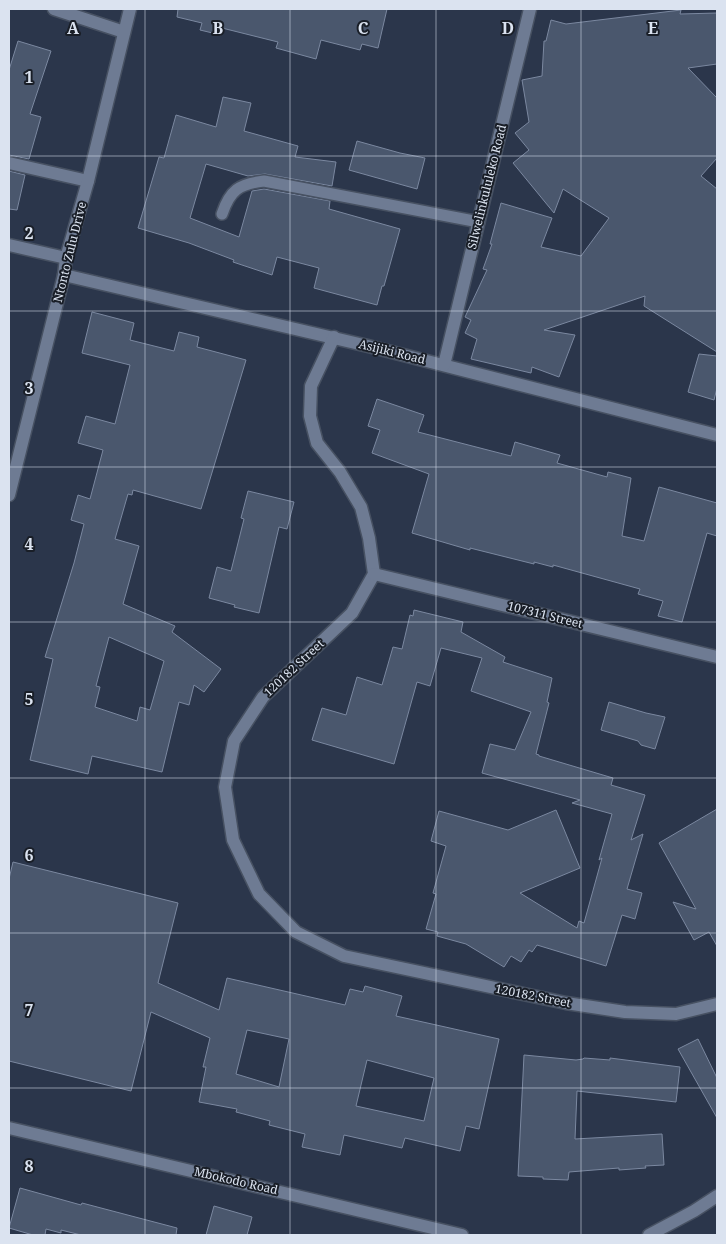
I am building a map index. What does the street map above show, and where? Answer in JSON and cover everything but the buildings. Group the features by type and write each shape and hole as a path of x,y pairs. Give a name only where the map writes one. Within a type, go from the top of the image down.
{"street":[{"path":"54,9 124,32"},
{"name":"Ntonto Zulu Drive","path":"9,496 64,275 66,258 88,181 130,9"},
{"name":"Silwelinkululeko Road","path":"444,365 530,9"},
{"path":"9,163 88,181"},
{"path":"9,245 66,258"},
{"name":"Asijiki Road","path":"64,275 334,337 717,435"},
{"path":"334,337 311,386 310,416 316,443 340,472 361,507 369,538 374,574"},
{"name":"107311 Street","path":"374,574 717,657"},
{"name":"120182 Street","path":"374,574 352,613 264,697 234,741 225,787 233,840 259,894 296,932 344,956 566,1003 625,1012 676,1014 717,1004"},
{"name":"Mbokodo Road","path":"9,1128 462,1235"},
{"path":"649,1235 694,1211 717,1196"}],"lane":[{"path":"222,214 227,199 235,190 249,183 264,182 479,222"}]}
